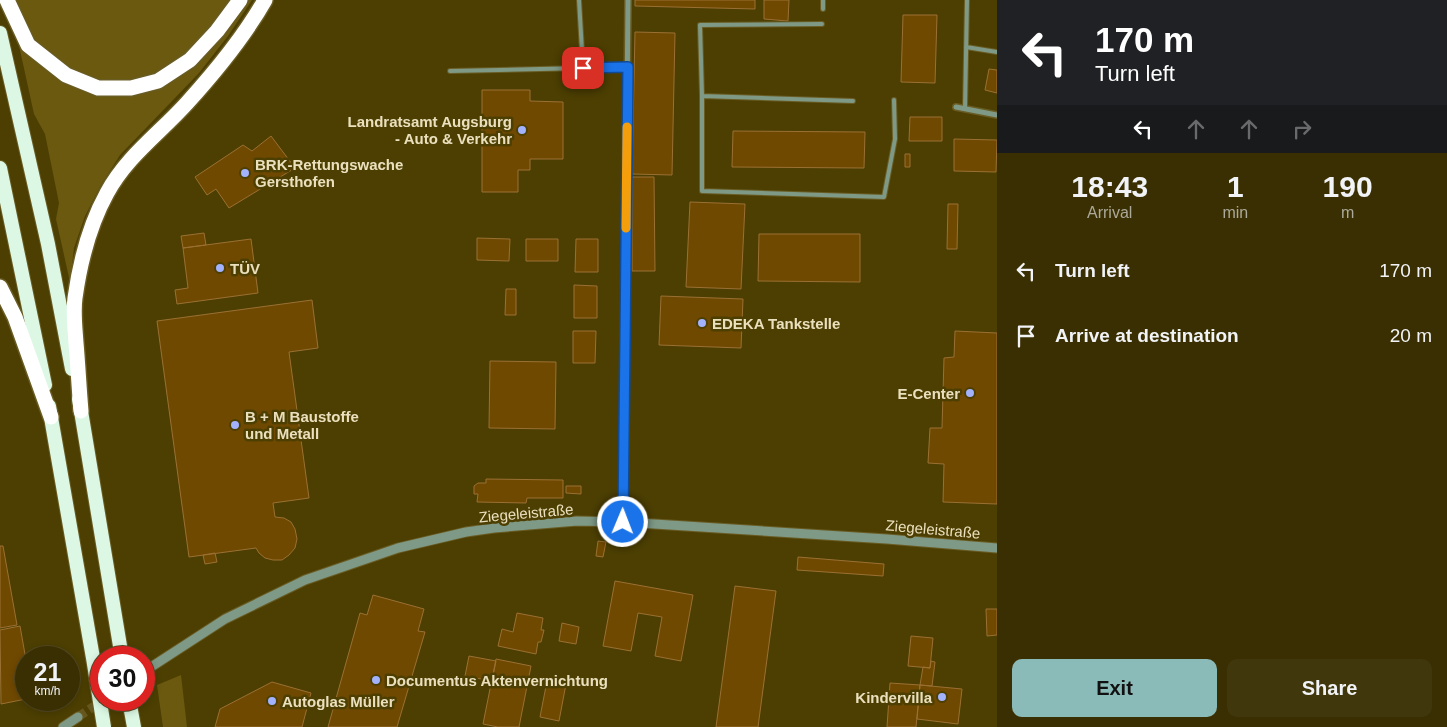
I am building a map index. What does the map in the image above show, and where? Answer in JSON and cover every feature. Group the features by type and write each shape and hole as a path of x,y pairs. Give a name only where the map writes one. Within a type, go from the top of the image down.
{"highway":[{"path":"7,0 28,45 66,75 98,88 131,88 158,81 190,60 217,31 240,0"},
{"path":"81,411 75,299 84,254 94,222 107,193 124,167 144,144 186,104 212,74 265,0"},
{"path":"0,33 46,235 81,411 121,646"},
{"path":"0,168 51,417 104,727"},
{"path":"0,287 15,317 51,417"},
{"path":"131,711 134,726"}],"street":[{"path":"623,522 628,0"},
{"path":"956,107 997,115"},
{"name":"Ziegeleistraße","path":"155,664 225,619 305,580 398,548 466,532 494,528 577,521 623,522 997,548"},
{"path":"63,727 78,717"}],"lane":[{"path":"579,0 583,68"},
{"path":"823,0 823,9"},
{"path":"965,108 968,0"},
{"path":"822,24 700,25 702,191 884,197 895,140 894,100"},
{"path":"966,47 997,52"},
{"path":"450,71 628,67"},
{"path":"702,96 853,100"}],"shaded area":[{"path":"9,0 252,0 228,36 199,73 120,155 85,216 74,248 70,282 56,219 59,203 45,134 34,114"},
{"path":"181,675 187,727 163,727 157,685"}],"building":[{"path":"635,0 755,0 755,9 635,6"},
{"path":"764,0 789,0 788,21 764,19"},
{"path":"903,15 937,15 935,83 901,82"},
{"path":"635,32 675,33 672,175 632,174"},
{"path":"989,69 997,70 997,93 985,90"},
{"name":"Landratsamt Augsburg - Auto & Verkehr","path":"482,90 530,90 530,101 563,102 563,159 530,159 530,170 518,170 518,192 482,192"},
{"path":"910,117 942,117 942,141 909,141"},
{"path":"733,131 865,132 864,168 732,167"},
{"name":"BRK-Rettungswache Gersthofen","path":"271,136 295,168 229,208 216,189 207,195 195,177 243,145 252,151"},
{"path":"954,139 997,140 996,172 954,171"},
{"path":"905,154 910,154 910,167 905,167"},
{"path":"632,177 654,177 655,271 632,271"},
{"path":"690,202 745,204 741,289 686,287"},
{"path":"948,204 958,204 957,249 947,249"},
{"path":"204,233 206,245 183,248 181,236"},
{"path":"759,234 860,234 860,282 758,281"},
{"path":"477,238 510,239 509,261 477,260"},
{"name":"TÜV","path":"251,239 258,293 177,304 175,290 188,288 183,248"},
{"path":"526,239 558,239 558,261 526,261"},
{"path":"576,239 598,239 598,272 575,272"},
{"path":"574,285 597,286 597,318 574,318"},
{"path":"506,289 516,289 516,315 505,315"},
{"path":"661,296 743,299 741,348 659,345"},
{"name":"B + M Baustoffe und Metall","path":"312,300 318,348 289,352 309,498 273,503 275,517 284,518 291,522 295,529 297,539 295,548 282,560 265,558 256,548 189,557 157,321"},
{"path":"573,331 596,331 595,363 573,363"},
{"name":"E-Center","path":"955,331 997,333 997,504 943,502 944,464 928,463 930,428 942,428 944,358 954,357"},
{"path":"490,361 556,362 555,429 489,428"},
{"path":"486,479 563,480 563,498 527,498 526,503 477,502 478,494 474,494 474,486 478,483 486,483"},
{"path":"566,486 581,486 581,494 566,493"},
{"path":"598,541 606,542 603,557 596,556"},
{"path":"0,546 3,546 17,625 0,628"},
{"path":"215,553 217,562 205,564 203,555"},
{"path":"798,557 884,564 883,576 797,570"},
{"path":"615,581 693,595 681,661 655,656 662,617 638,613 631,651 603,646"},
{"path":"735,586 776,591 758,727 716,727"},
{"name":"Documentus Aktenvernichtung","path":"373,595 424,609 418,631 425,632 397,727 328,727 360,613 367,615"},
{"path":"986,609 997,609 997,635 987,636"},
{"path":"517,613 543,618 541,630 544,630 541,642 538,642 536,654 498,646 502,629 513,632"},
{"path":"562,623 579,627 576,644 559,641"},
{"path":"20,626 24,646 15,646 15,701 1,704 0,630"},
{"path":"911,636 933,638 930,668 908,666"},
{"path":"469,656 496,661 492,681 465,676"},
{"path":"496,659 531,666 519,727 498,727 483,724"},
{"path":"931,661 935,662 932,686 920,685 923,667 930,668"},
{"path":"547,681 566,684 559,721 540,717"},
{"name":"Autoglas Müller","path":"272,682 311,693 302,727 215,727 220,709"},
{"path":"890,683 920,685 916,727 887,727"},
{"path":"920,685 962,689 958,724 917,719"}],"tunnel":[{"path":"78,717 90,709"}],"slow traffic":[{"path":"626,228 627,127"}],"place":[{"name":"Landratsamt Augsburg - Auto & Verkehr","path":"522,130"},
{"name":"BRK-Rettungswache Gersthofen","path":"245,173"},
{"name":"TÜV","path":"220,268"},
{"name":"EDEKA Tankstelle","path":"702,323"},
{"name":"E-Center","path":"970,393"},
{"name":"B + M Baustoffe und Metall","path":"235,425"},
{"name":"Documentus Aktenvernichtung","path":"376,680"},
{"name":"Kindervilla","path":"942,697"},
{"name":"Autoglas Müller","path":"272,701"}],"route":[{"path":"583,68 628,67 623,522"}]}
